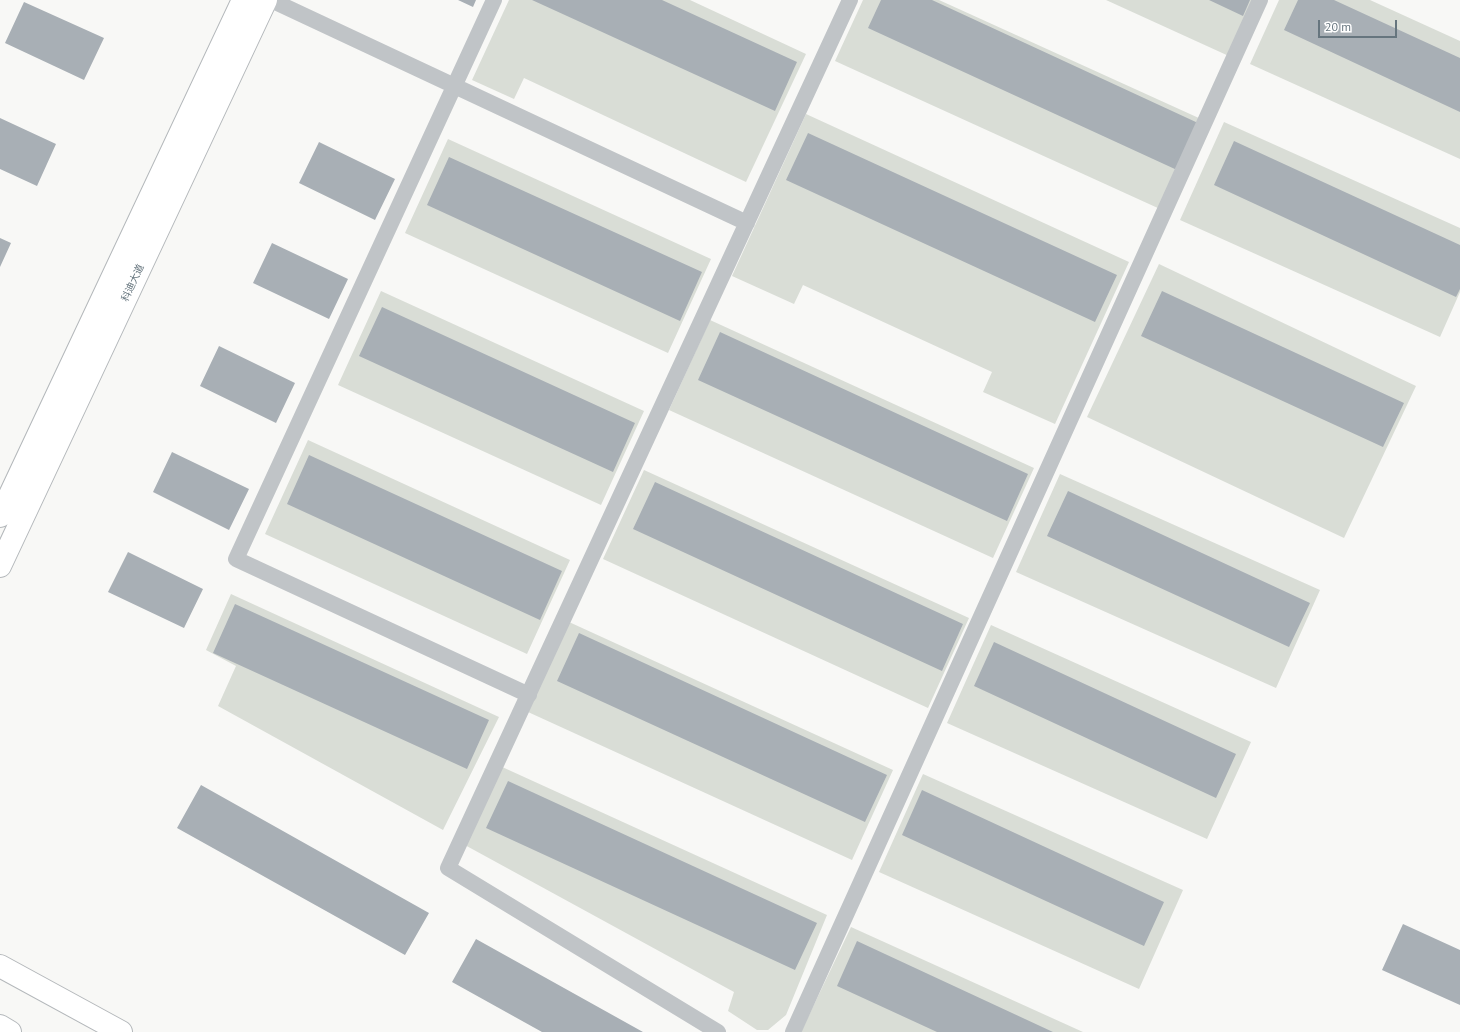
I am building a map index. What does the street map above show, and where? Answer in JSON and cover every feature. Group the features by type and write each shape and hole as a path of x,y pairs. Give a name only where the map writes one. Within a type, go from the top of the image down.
{"main road":[{"path":"0,516 242,0"},
{"name":"科迪大道","path":"0,566 266,0"},
{"path":"0,966 121,1032"},
{"path":"0,1026 10,1032"}],"lane":[{"path":"271,0 747,223"},
{"path":"494,0 236,559 529,695"},
{"path":"718,1032 448,868 850,0"},
{"path":"794,1032 1260,0"}],"shaded area":[{"path":"509,0 690,0 806,54 746,182 524,78 514,99 472,80"},
{"path":"863,0 939,0 1201,119 1160,209 835,61"},
{"path":"1106,0 1257,0 1231,57"},
{"path":"1279,0 1370,0 1460,41 1460,159 1250,64"},
{"path":"806,114 1129,262 1055,424 983,392 992,372 803,285 794,304 732,276"},
{"path":"1224,122 1460,228 1460,292 1440,337 1180,220"},
{"path":"448,139 711,259 668,353 405,233"},
{"path":"1159,264 1416,386 1344,538 1087,417"},
{"path":"381,291 644,411 601,505 338,385"},
{"path":"710,320 1034,468 993,558 669,410"},
{"path":"308,440 570,560 527,654 265,534"},
{"path":"644,470 969,618 928,708 603,559"},
{"path":"1060,474 1320,590 1276,688 1016,572"},
{"path":"231,594 499,717 443,830 218,706 236,666 206,650"},
{"path":"569,622 893,770 852,860 528,712"},
{"path":"991,625 1251,742 1207,839 947,723"},
{"path":"500,766 827,915 786,1015 768,1030 757,1030 728,1011 734,992 463,844"},
{"path":"923,774 1183,890 1139,989 879,872"},
{"path":"851,927 1083,1032 801,1032"}],"building":[{"path":"458,0 476,0 473,7"},
{"path":"532,0 662,0 797,62 775,111"},
{"path":"881,0 932,0 1198,123 1177,170 868,28"},
{"path":"1209,0 1250,0 1243,16"},
{"path":"1298,0 1334,0 1460,58 1460,112 1284,30"},
{"path":"24,2 104,38 84,80 5,43"},
{"path":"0,118 56,144 37,186 0,169"},
{"path":"808,133 1117,275 1095,322 786,180"},
{"path":"1234,141 1460,245 1460,289 1456,297 1214,185"},
{"path":"319,142 395,179 375,220 299,183"},
{"path":"449,157 702,272 680,321 427,205"},
{"path":"0,238 11,243 0,267"},
{"path":"272,243 348,279 329,319 253,283"},
{"path":"1162,291 1404,403 1383,447 1141,336"},
{"path":"382,307 635,423 613,472 359,356"},
{"path":"720,332 1028,474 1007,521 698,380"},
{"path":"219,346 295,383 276,423 200,386"},
{"path":"172,452 249,489 229,530 153,492"},
{"path":"309,455 562,571 540,620 287,504"},
{"path":"655,482 963,624 942,671 633,529"},
{"path":"1068,491 1310,603 1289,647 1047,536"},
{"path":"128,552 203,589 184,628 108,592"},
{"path":"235,604 489,720 467,769 213,653"},
{"path":"579,633 887,775 865,822 557,681"},
{"path":"994,642 1236,754 1216,798 974,686"},
{"path":"508,781 817,923 795,970 486,828"},
{"path":"201,785 429,913 405,955 177,828"},
{"path":"922,790 1164,902 1144,946 902,835"},
{"path":"1403,924 1460,950 1460,1005 1382,970"},
{"path":"476,939 643,1032 542,1032 452,982"},
{"path":"857,941 1053,1032 937,1032 837,986"}]}
